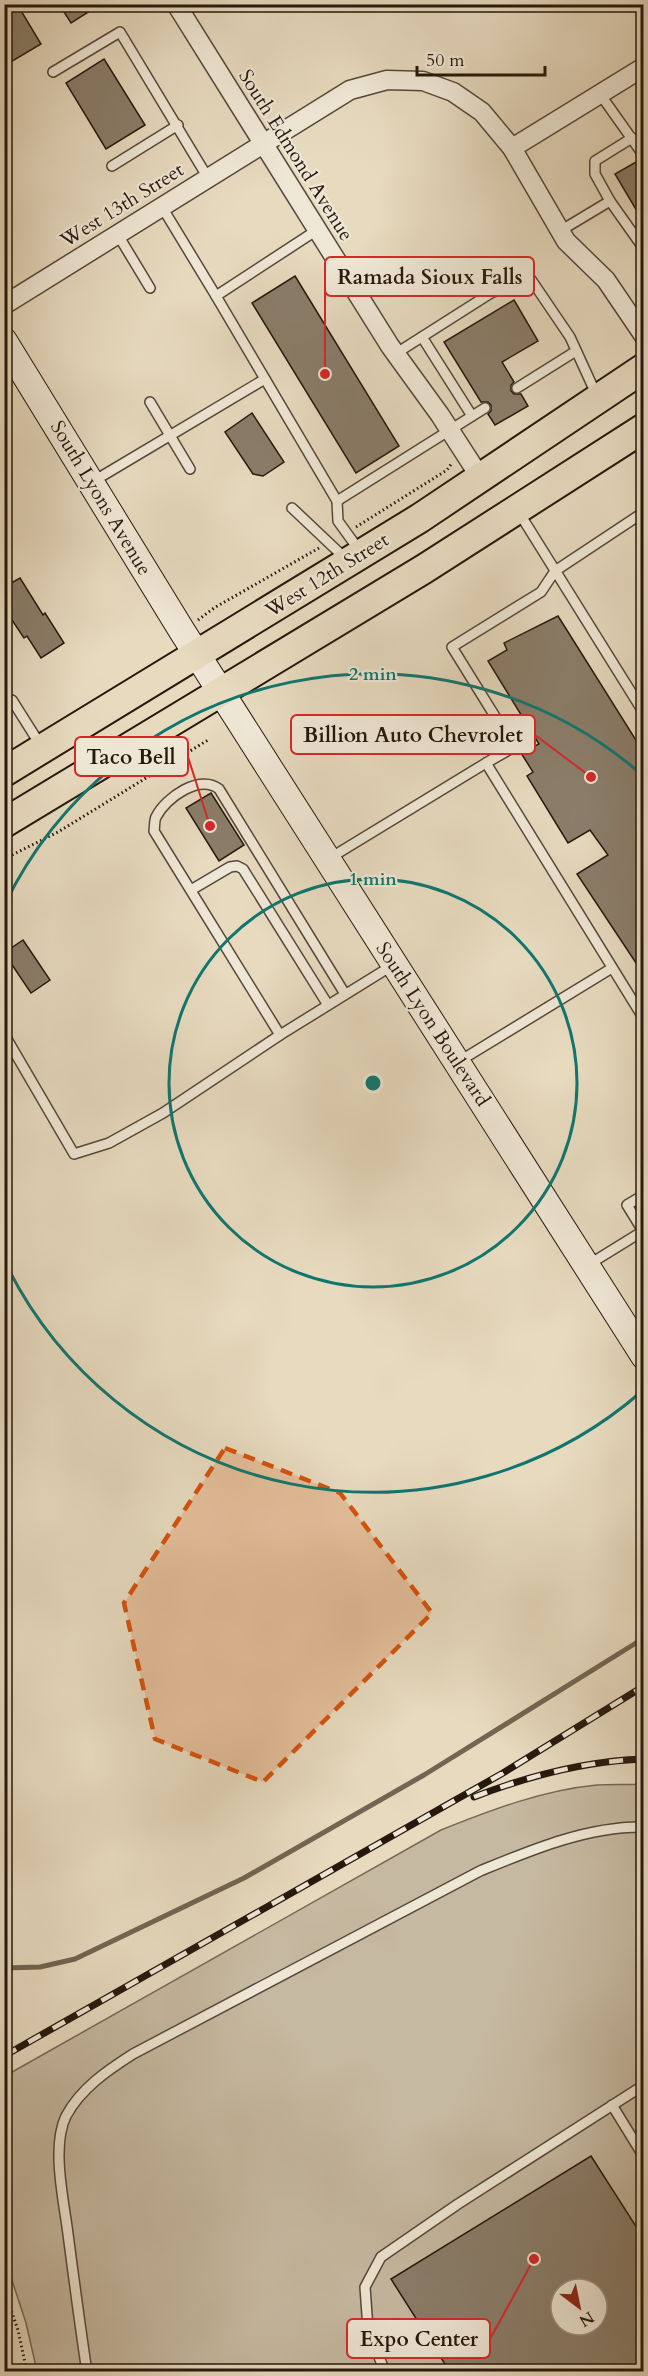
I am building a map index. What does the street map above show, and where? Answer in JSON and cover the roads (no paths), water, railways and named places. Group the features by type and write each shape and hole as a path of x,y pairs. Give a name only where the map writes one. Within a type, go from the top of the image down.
{"main road":[{"name":"West 12th Street","path":"4,772 420,518 644,368"},
{"path":"4,823 424,569 644,428"}],"street":[{"name":"South Edmond Avenue","path":"176,4 396,354 480,477"},
{"path":"512,148 644,68"},
{"name":"West 13th Street","path":"4,305 350,90 387,80 423,81 453,92 482,112 512,148 566,241 606,280 644,336"},
{"name":"South Lyons Avenue","path":"4,341 221,692"},
{"name":"South Lyon Boulevard","path":"221,692 644,1356"}],"lane":[{"path":"53,72 120,32 208,178"},
{"path":"600,94 644,156"},
{"path":"112,166 178,125"},
{"path":"632,138 596,161 595,174 610,201 644,249"},
{"path":"560,231 610,201"},
{"path":"162,207 338,501 338,520 355,558"},
{"path":"216,296 317,230"},
{"path":"118,234 150,288"},
{"path":"396,354 491,293 530,278 570,337 598,398"},
{"path":"422,337 472,416"},
{"path":"518,388 576,351"},
{"path":"92,482 265,379"},
{"path":"150,402 190,469"},
{"path":"338,501 485,408"},
{"path":"292,508 355,558"},
{"path":"517,508 644,713"},
{"path":"328,859 513,747 452,646 542,592 555,571 644,512"},
{"path":"4,698 12,700 43,748"},
{"path":"486,763 644,1019"},
{"path":"280,1035 154,831 155,819 164,805 189,788 201,783 212,783 219,789 345,994"},
{"path":"191,890 230,867 237,866 243,869 328,1005"},
{"path":"4,1035 74,1154 110,1143 163,1113 280,1035 394,964"},
{"path":"458,1062 612,968"},
{"path":"588,1265 643,1231 627,1205 644,1195"},
{"path":"87,2372 61,2179 59,2141 66,2116 81,2095 95,2081 133,2054 480,1871 526,1852 575,1837 630,1827 644,1827"},
{"path":"385,2372 368,2329 365,2287 381,2257 644,2085"},
{"path":"612,2105 644,2157"}],"waterway":[{"path":"4,1968 40,1967 75,1959 244,1878 424,1775 644,1638"}],"railway":[{"path":"4,2056 503,1773 644,1686"},
{"path":"474,1797 515,1782 579,1766 644,1759"}],"place":[{"name":"Ramada Sioux Falls","path":"325,374"},
{"name":"Billion Auto Chevrolet","path":"591,777"},
{"name":"Taco Bell","path":"210,826"},
{"name":"Expo Center","path":"534,2259"}]}
